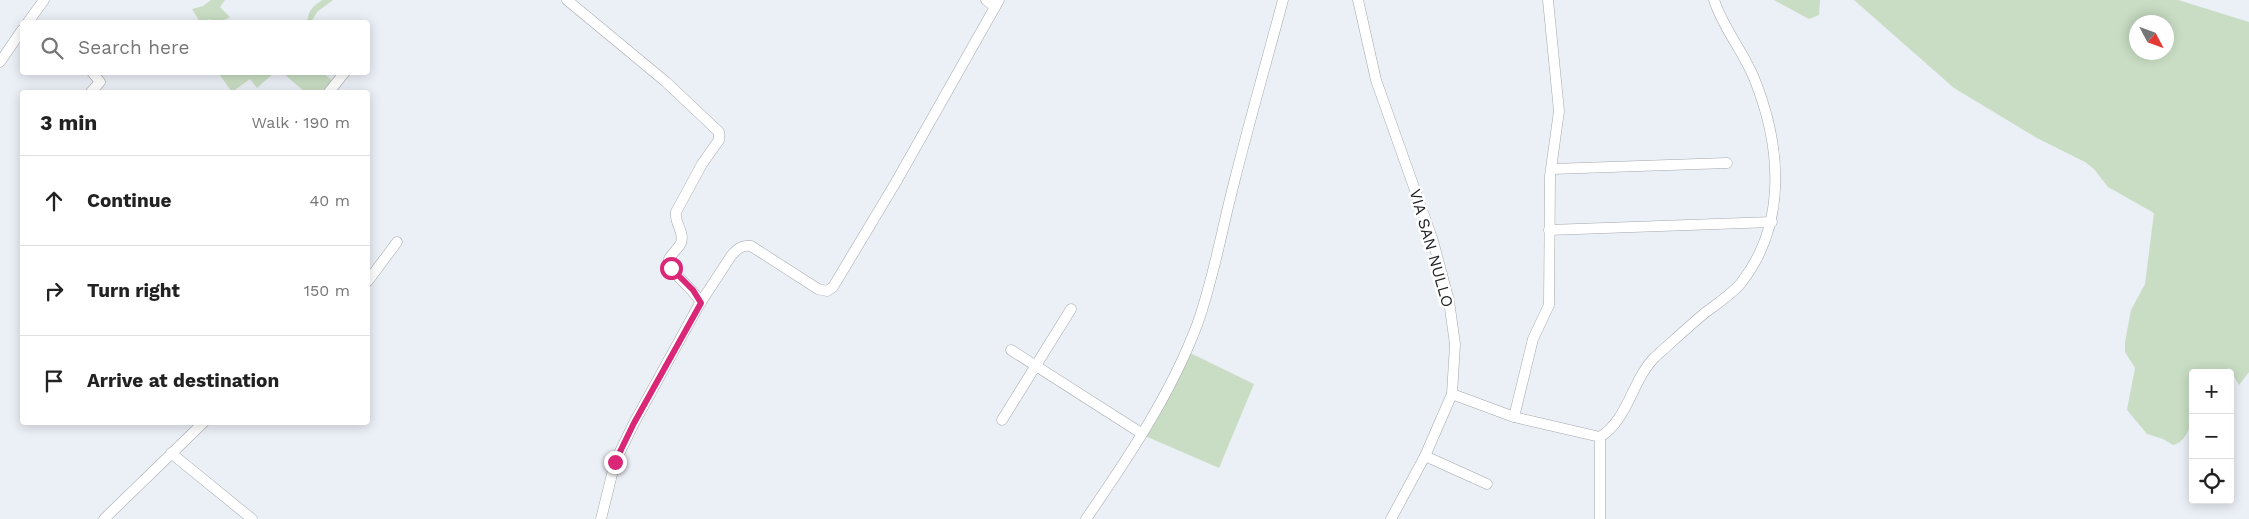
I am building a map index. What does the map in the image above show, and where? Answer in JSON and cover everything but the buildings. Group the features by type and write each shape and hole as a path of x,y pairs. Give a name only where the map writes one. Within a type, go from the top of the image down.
{"street":[{"path":"29,20 44,0"},
{"path":"567,0 666,82 718,132 719,140 702,164 676,212 675,217 681,232 682,241 669,259 671,268 693,290 701,303"},
{"path":"601,519 615,462 634,423 701,303 731,256 738,248 751,246 818,289 827,290 833,287 892,191 997,4 986,0"},
{"path":"1086,519 1141,433 1181,363 1204,304 1283,0"},
{"name":"VIA SAN NULLO","path":"1358,0 1376,80 1433,241 1447,292 1455,344 1452,394 1425,456 1391,519"},
{"path":"1514,417 1533,339 1548,304 1550,176 1559,111 1548,0"},
{"path":"1452,394 1514,417 1600,437 1612,430 1640,378 1654,358 1740,283 1765,243 1772,222 1775,188 1774,150 1764,107 1753,76 1714,0"},
{"path":"0,63 20,33"},
{"path":"0,63 5,62 20,43"},
{"path":"93,90 100,82 94,75"},
{"path":"331,90 343,75"},
{"path":"1552,170 1727,163"},
{"path":"1549,230 1772,222"},
{"path":"370,278 397,242"},
{"path":"1002,420 1071,309"},
{"path":"1011,350 1141,433"},
{"path":"104,519 201,425"},
{"path":"1600,437 1600,519"},
{"path":"171,453 252,519"},
{"path":"1425,456 1487,484"}],"green space":[{"path":"211,0 225,0 220,7 230,17 225,20 199,20 192,9 203,6"},
{"path":"322,0 333,0 317,12 312,20 306,20 312,8"},
{"path":"1774,0 1820,0 1819,15 1809,19"},
{"path":"1854,0 2178,0 2249,22 2249,372 2239,385 2234,376 2234,369 2189,369 2189,428 2181,441 2173,445 2163,439 2147,434 2127,410 2135,368 2125,352 2125,342 2131,310 2145,284 2154,213 2108,187 2094,169 2085,162 2037,138 1954,88"},
{"path":"220,75 272,75 257,88 250,79 235,90 231,90"},
{"path":"285,75 325,75 334,82 328,90 303,90"},
{"path":"1188,352 1254,384 1219,468 1143,435"}],"route":[{"path":"615,462 634,423 701,303 693,290 671,268"}]}
